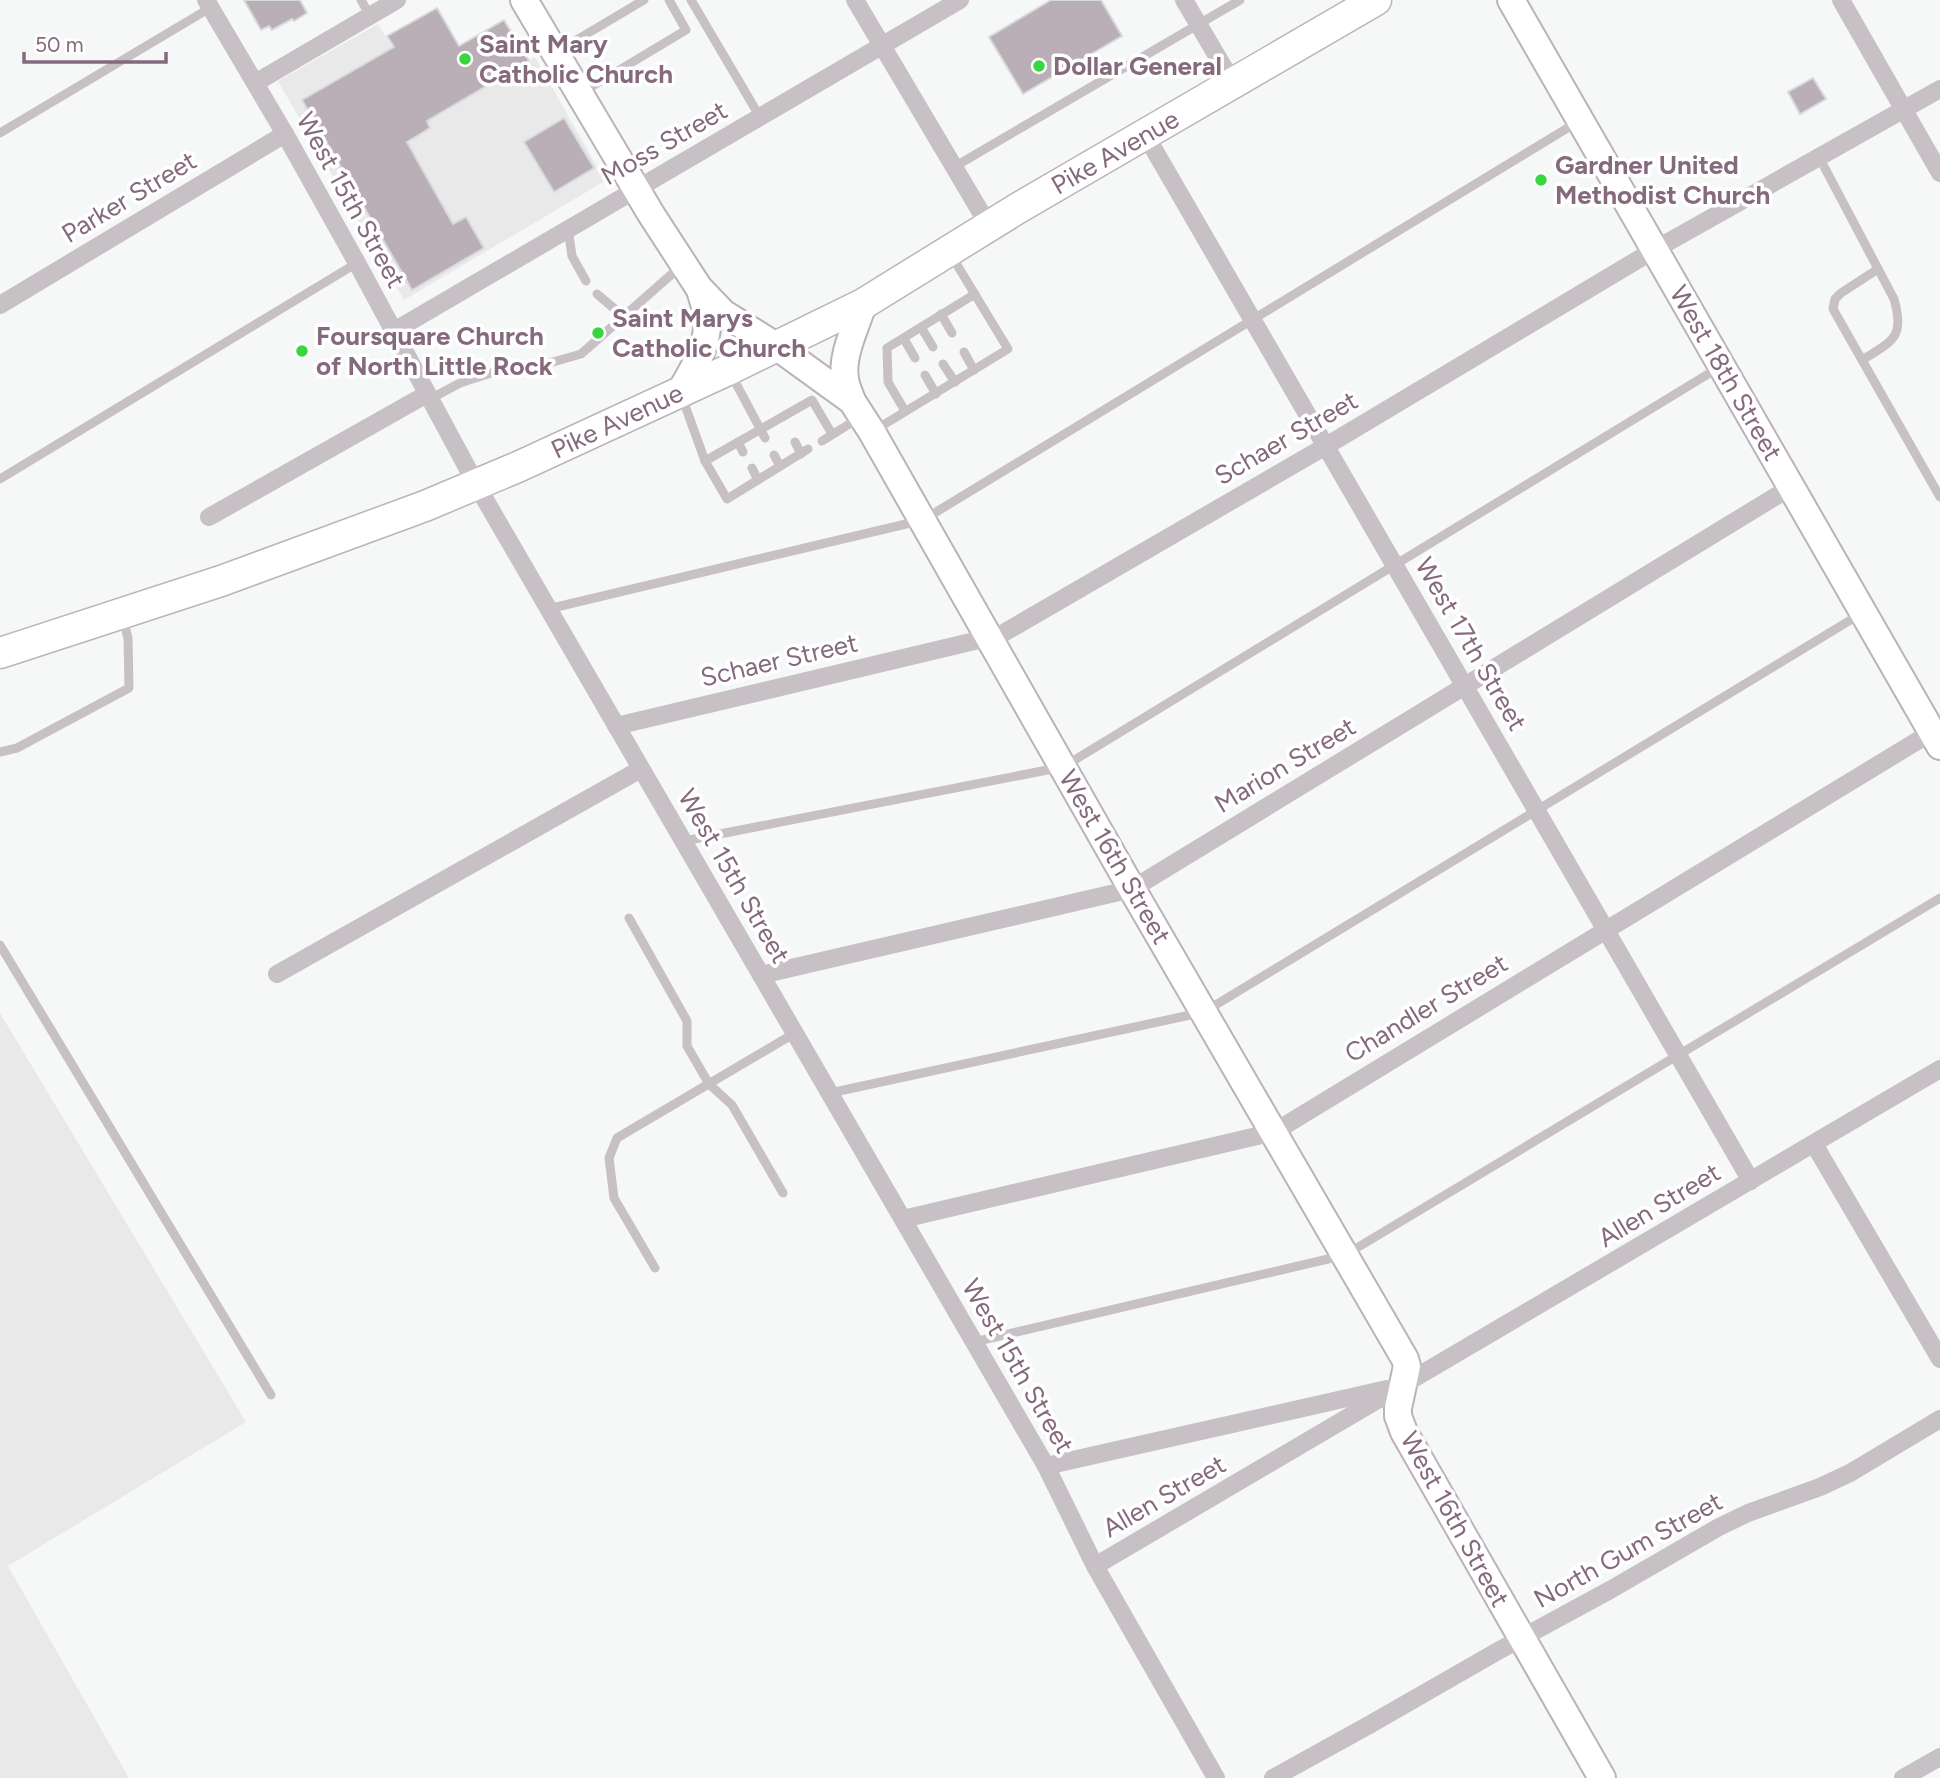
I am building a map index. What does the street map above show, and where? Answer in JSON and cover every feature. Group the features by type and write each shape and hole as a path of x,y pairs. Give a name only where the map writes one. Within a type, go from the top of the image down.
{"main road":[{"name":"Pike Avenue","path":"0,653 221,582 425,506 728,370 863,304 989,226 1376,0"}],"street":[{"path":"255,83 365,8 397,0"},
{"name":"West 16th Street","path":"524,0 636,189 699,288 723,313 776,346 862,416 1405,1359 1407,1366 1398,1408 1404,1432 1602,1778"},
{"path":"855,0 989,226"},
{"name":"Moss Street","path":"394,331 960,0"},
{"path":"1184,0 1233,83"},
{"name":"West 18th Street","path":"1511,0 1936,739"},
{"path":"1841,0 1940,173"},
{"name":"West 15th Street","path":"208,4 285,134 476,484 1046,1466 1095,1566 1216,1778"},
{"name":"Schaer Street","path":"616,726 1000,635 1326,446 1654,250 1940,89"},
{"name":"Parker Street","path":"0,305 285,134"},
{"name":"West 17th Street","path":"1145,134 1751,1181"},
{"path":"680,392 703,350 708,328 707,313 699,288"},
{"path":"862,416 847,387 845,371 847,353 863,304"},
{"path":"209,517 428,397"},
{"name":"Marion Street","path":"761,975 1132,889 1791,487"},
{"name":"Chandler Street","path":"903,1219 1274,1132 1606,930 1936,739"},
{"path":"277,974 641,769"},
{"name":"Allen Street","path":"1095,1566 1940,1069"},
{"path":"1814,1144 1940,1359"},
{"name":"Allen Street","path":"1046,1466 1404,1385"},
{"name":"North Gum Street","path":"1272,1778 1719,1527 1850,1473 1940,1419"},
{"path":"1903,1778 1940,1757"}],"lane":[{"path":"556,53 644,0"},
{"path":"580,94 687,30 669,0"},
{"path":"691,0 760,117"},
{"path":"954,167 1240,0"},
{"path":"0,133 208,4"},
{"path":"548,609 923,520 1580,120"},
{"path":"1819,157 1894,299 1899,326 1884,347 1862,360"},
{"path":"568,229 572,256 586,281"},
{"path":"822,441 862,416 905,411 1008,349 948,251"},
{"path":"0,479 357,263"},
{"path":"428,397 494,372 553,362 581,354 683,264"},
{"path":"1878,269 1841,293 1835,299 1833,309 1940,497"},
{"path":"597,293 623,316"},
{"path":"905,411 888,382 887,348 975,294"},
{"path":"941,314 952,333"},
{"path":"922,327 933,347"},
{"path":"904,339 915,358"},
{"path":"964,352 974,370"},
{"path":"943,364 955,382"},
{"path":"684,841 1063,767 1721,366"},
{"path":"728,370 763,434"},
{"path":"925,375 936,394"},
{"path":"680,392 705,461 727,499 805,451 795,442"},
{"path":"705,461 738,442 763,434 812,400 832,434"},
{"path":"738,442 743,452"},
{"path":"774,454 780,466"},
{"path":"752,468 758,480"},
{"path":"830,1093 1204,1012 1863,612"},
{"path":"0,752 17,748 129,688 128,638 122,614"},
{"path":"974,1342 1345,1255 1940,898"},
{"path":"629,918 687,1021 687,1046 709,1084 732,1105 783,1193"},
{"path":"0,945 271,1395"},
{"path":"655,1268 614,1198 609,1158 618,1138 795,1033"}],"shaded area":[{"path":"378,24 434,117 535,57 605,181 404,300 278,81"},
{"path":"0,1013 246,1422 8,1566 129,1778 0,1778"}],"building":[{"path":"244,0 300,0 307,13 272,30 269,26 261,30"},
{"name":"Dollar General","path":"1051,0 1101,0 1122,36 1023,94 989,37"},
{"path":"437,8 459,46 504,20 529,61 427,121 430,128 407,142 453,224 466,217 484,248 412,290 302,100 394,47 387,36"},
{"path":"1813,78 1826,99 1800,114 1788,92"},
{"path":"564,118 594,168 554,192 524,142"}],"place":[{"name":"Saint Mary Catholic Church","path":"465,59"},
{"name":"Dollar General","path":"1039,66"},
{"name":"Gardner United Methodist Church","path":"1541,180"},
{"name":"Saint Marys Catholic Church","path":"598,333"},
{"name":"Foursquare Church of North Little Rock","path":"302,351"}]}
